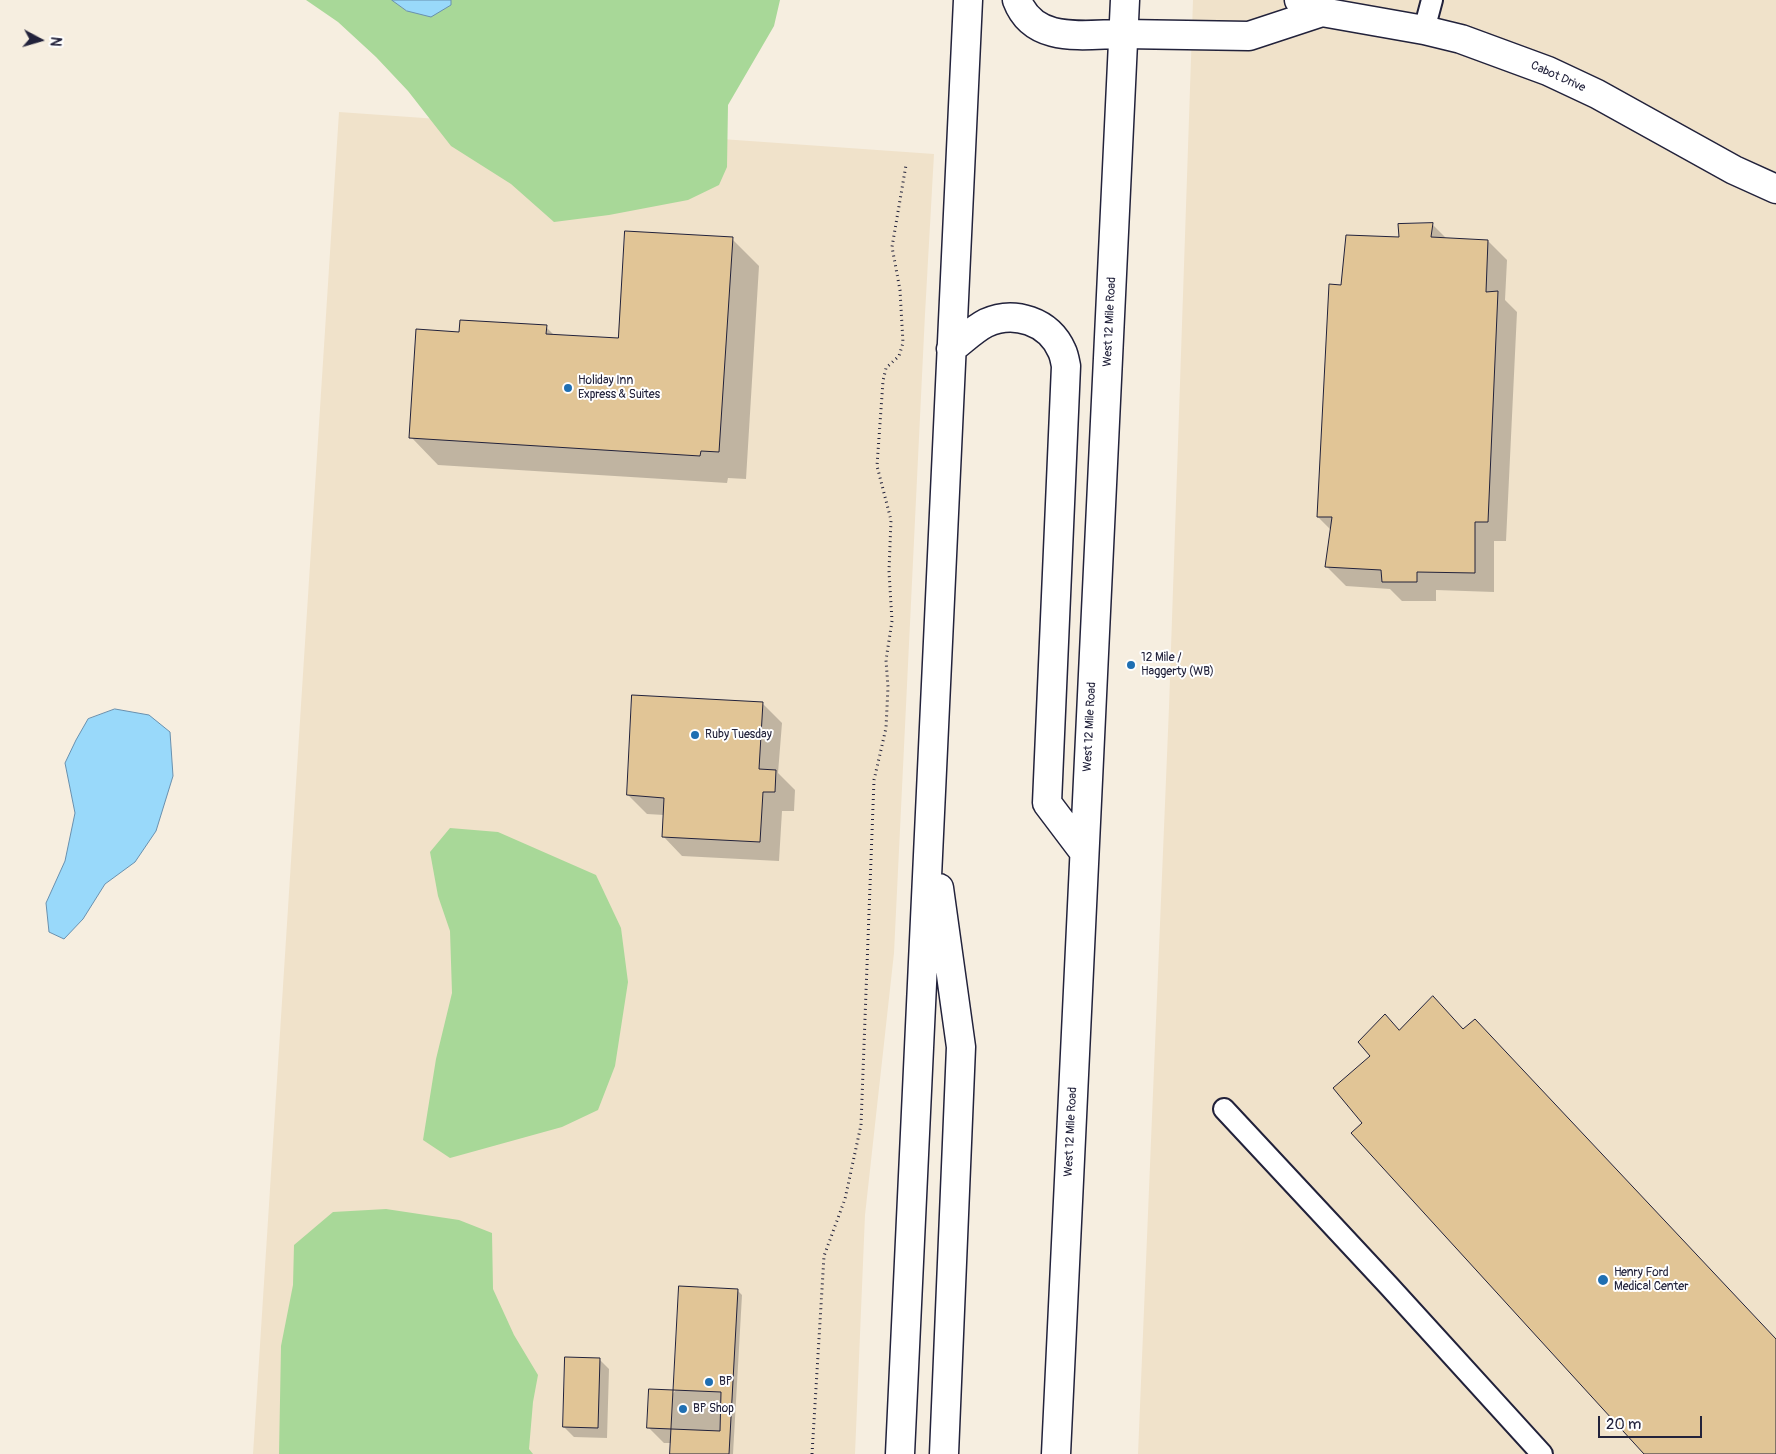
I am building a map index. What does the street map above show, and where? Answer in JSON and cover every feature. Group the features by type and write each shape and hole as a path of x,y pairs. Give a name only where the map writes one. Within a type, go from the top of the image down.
{"main road":[{"path":"900,1454 968,0"},
{"name":"Cabot Drive","path":"1017,0 1019,7 1027,18 1036,26 1048,32 1061,35 1249,36 1310,6 1461,39 1548,71 1597,94 1734,170 1776,189"},
{"name":"West 12 Mile Road","path":"1056,1454 1125,0"},
{"path":"952,349 984,324 998,318 1014,317 1029,320 1043,327 1058,344 1066,366 1047,803 1084,852"},
{"path":"930,820 961,1047 944,1454"}],"lane":[{"path":"1424,30 1432,0"},
{"path":"1224,1109 1542,1454"}],"path":[{"path":"812,1454 824,1256 845,1199 861,1125 874,780 886,728 888,686 886,660 892,621 889,571 891,520 877,466 883,381 886,368 899,356 903,343 900,290 892,247 906,165"}],"shaded area":[{"path":"1193,0 1776,0 1776,1454 1138,1454 1169,707"},
{"path":"339,112 934,154 894,953 865,1215 855,1454 253,1454"}],"green space":[{"path":"306,0 392,0 407,11 451,5 451,0 780,0 774,26 728,105 727,167 719,185 688,200 609,215 554,222 511,184 451,146 408,91 376,57 338,22"},
{"path":"450,828 498,832 596,875 621,928 628,982 615,1066 598,1110 562,1127 450,1158 423,1140 436,1059 452,993 450,931 438,896 430,852"},
{"path":"386,1209 459,1220 492,1233 493,1289 514,1335 538,1375 533,1402 529,1449 533,1454 279,1454 281,1346 293,1285 294,1245 333,1212"}],"water":[{"path":"392,0 451,0 451,5 431,17 407,11"},
{"path":"115,709 149,715 170,732 173,776 156,831 135,862 105,884 83,919 64,939 49,932 46,903 65,861 75,813 65,763 88,719"}],"building":[{"path":"1433,223 1431,237 1488,240 1486,292 1498,291 1488,522 1475,522 1475,573 1417,572 1417,582 1382,582 1381,570 1325,567 1332,517 1317,517 1329,284 1341,285 1346,235 1399,237 1398,224"},
{"name":"Holiday Inn Express & Suites","path":"625,231 733,237 719,452 701,451 700,456 409,438 416,329 459,332 460,320 547,325 546,334 618,338"},
{"name":"Ruby Tuesday","path":"632,695 763,702 759,769 776,770 775,792 763,792 760,842 662,837 664,798 627,795"},
{"name":"Henry Ford Medical Center","path":"1433,996 1463,1029 1475,1019 1776,1339 1776,1454 1644,1454 1351,1133 1362,1123 1333,1088 1370,1056 1358,1042 1385,1014 1399,1030"},
{"path":"679,1286 738,1289 729,1454 670,1454"},
{"path":"565,1357 600,1358 598,1428 563,1427"},
{"path":"649,1389 721,1392 720,1431 647,1428"}],"place":[{"name":"Holiday Inn Express & Suites","path":"568,388"},
{"name":"12 Mile / Haggerty (WB)","path":"1131,665"},
{"name":"Ruby Tuesday","path":"695,735"},
{"name":"Henry Ford Medical Center","path":"1603,1280"},
{"name":"BP","path":"709,1382"},
{"name":"BP Shop","path":"683,1409"}]}
